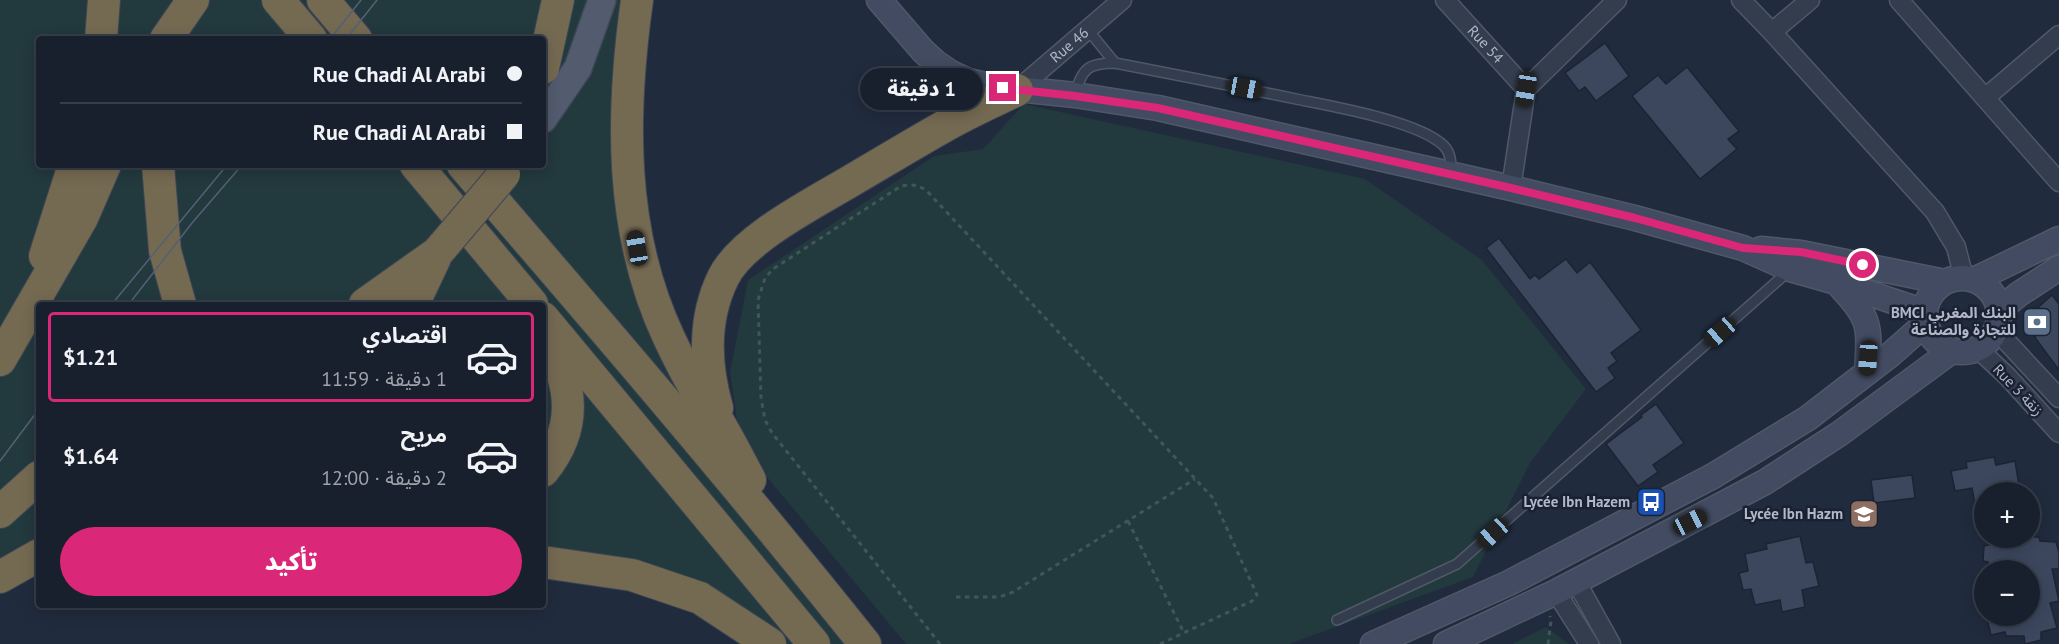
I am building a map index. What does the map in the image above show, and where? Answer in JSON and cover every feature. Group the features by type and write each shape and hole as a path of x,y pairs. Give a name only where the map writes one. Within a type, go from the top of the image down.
{"highway":[{"path":"100,36 104,0"},
{"path":"168,36 193,0"},
{"path":"189,36 197,0"},
{"path":"278,0 308,36"},
{"path":"323,0 353,36"},
{"path":"546,54 558,0"},
{"path":"637,0 629,56 627,132 628,186 637,248 653,302 669,338 699,396 722,426 780,537"},
{"path":"722,426 710,382 708,342 716,297 731,264 759,237 829,194 945,126 1017,90"},
{"path":"25,318 73,168"},
{"path":"0,360 82,218 104,168"},
{"path":"158,168 165,251 179,302"},
{"path":"418,168 519,292"},
{"path":"466,168 685,423 865,644"},
{"path":"369,302 441,249 508,170"},
{"path":"411,302 426,280 441,249"},
{"path":"546,322 814,644"},
{"path":"546,338 557,356 568,402 568,419 563,438 558,451 546,467"},
{"path":"0,512 36,480"},
{"path":"0,577 36,557"},
{"path":"546,562 632,575 700,598 770,644"}],"main road":[{"path":"546,114 578,68 602,0"},
{"path":"879,0 923,51 951,73 989,86 1158,108 1635,218 1743,248 1790,269 1836,282 1926,317"},
{"path":"1965,349 1944,346 1930,332 1926,317 1931,295 2059,239"},
{"path":"1743,248 1801,252 1983,285 1991,292 1997,320"},
{"path":"1446,644 1558,591 1727,503 1801,460 1965,349 1988,341 1997,320 2026,289 2059,268"},
{"path":"1836,282 1859,307 1865,318 1869,344 1867,372"},
{"path":"1372,644 1509,583 1713,476 1786,433 1867,372 1926,317"}],"street":[{"name":"Rue 46","path":"1017,90 1122,0"},
{"name":"Rue 54","path":"1445,0 1526,89"},
{"path":"1511,188 1526,89 1617,0"},
{"path":"1741,0 1935,212 1956,247 1961,280"},
{"path":"1772,32 1810,0"},
{"path":"1899,0 2059,182"},
{"path":"1985,98 2059,35"},
{"name":"Rue 3 زنقة","path":"1997,320 2059,398"},
{"name":"Rue 3 زنقة","path":"1965,349 2007,376 2059,433"},
{"path":"1558,591 1589,644"},
{"path":"1558,591 1611,644"}],"lane":[{"path":"1088,30 1115,63"},
{"path":"1075,96 1079,77 1089,67 1100,63 1115,63 1363,113 1432,137 1446,148 1450,158 1451,175"},
{"path":"1337,620 1457,564 1790,269"}],"path":[{"path":"940,644 779,442 765,420 761,398 758,300 765,278 773,268 901,186 918,185 927,191 1213,498 1257,595 1252,601 1160,644"},
{"path":"956,597 999,597 1013,592 1195,479"},
{"path":"1128,520 1184,633"},
{"path":"1548,644 1558,591"}],"green space":[{"path":"0,0 633,0 626,232 719,450 865,644 772,644 619,580 546,569 546,302 36,302 36,553 0,572"},
{"path":"1024,104 1365,179 1482,260 1586,389 1530,463 1473,577 1289,644 906,644 741,446 730,372 748,280 934,156 983,149"},
{"path":"1546,627 1569,644 1512,644"}],"building":[{"path":"1605,43 1629,76 1596,101 1585,87 1579,91 1565,73"},
{"path":"1687,67 1739,131 1728,139 1737,149 1700,179 1632,96 1658,75 1666,84"},
{"path":"1499,238 1530,279 1535,275 1539,279 1566,259 1577,273 1590,262 1641,330 1611,353 1617,361 1608,368 1615,378 1596,392 1486,248"},
{"path":"2052,295 2059,304 2059,370 2036,339 2030,322 2032,313"},
{"path":"1656,404 1684,443 1653,465 1658,472 1638,486 1606,444"},
{"path":"1994,457 1996,465 2015,461 2018,482 1974,482 1974,499 1972,488 1955,491 1951,471 1967,468 1966,462"},
{"path":"1912,475 1915,498 1874,503 1871,480"},
{"path":"1800,536 1806,563 1813,562 1819,586 1802,590 1805,607 1782,612 1780,600 1755,605 1751,589 1743,590 1739,573 1748,571 1745,554 1767,549 1766,544"},
{"path":"2040,541 2056,542 2059,552 2059,569 2052,569 2059,601 2050,603 2057,628 2041,632 2041,640 2025,644 2024,636 2006,636 2005,632 1991,635 1989,626 2040,626 2040,560 1983,560 1984,548 2040,548"}],"tram line":[{"path":"332,36 361,0"},
{"path":"348,36 377,0"},
{"path":"114,302 225,168"},
{"path":"131,302 192,223 239,168"},
{"path":"0,461 36,413"}],"place":[{"name":"BMCI البنك المغربي للتجارة والصناعة","path":"2037,322"},
{"name":"Lycée Ibn Hazem","path":"1651,502"},
{"name":"Lycée Ibn Hazm","path":"1864,514"}],"route":[{"path":"1003,88 1158,108 1511,188 1635,218 1743,248 1801,252 1863,265"}]}
